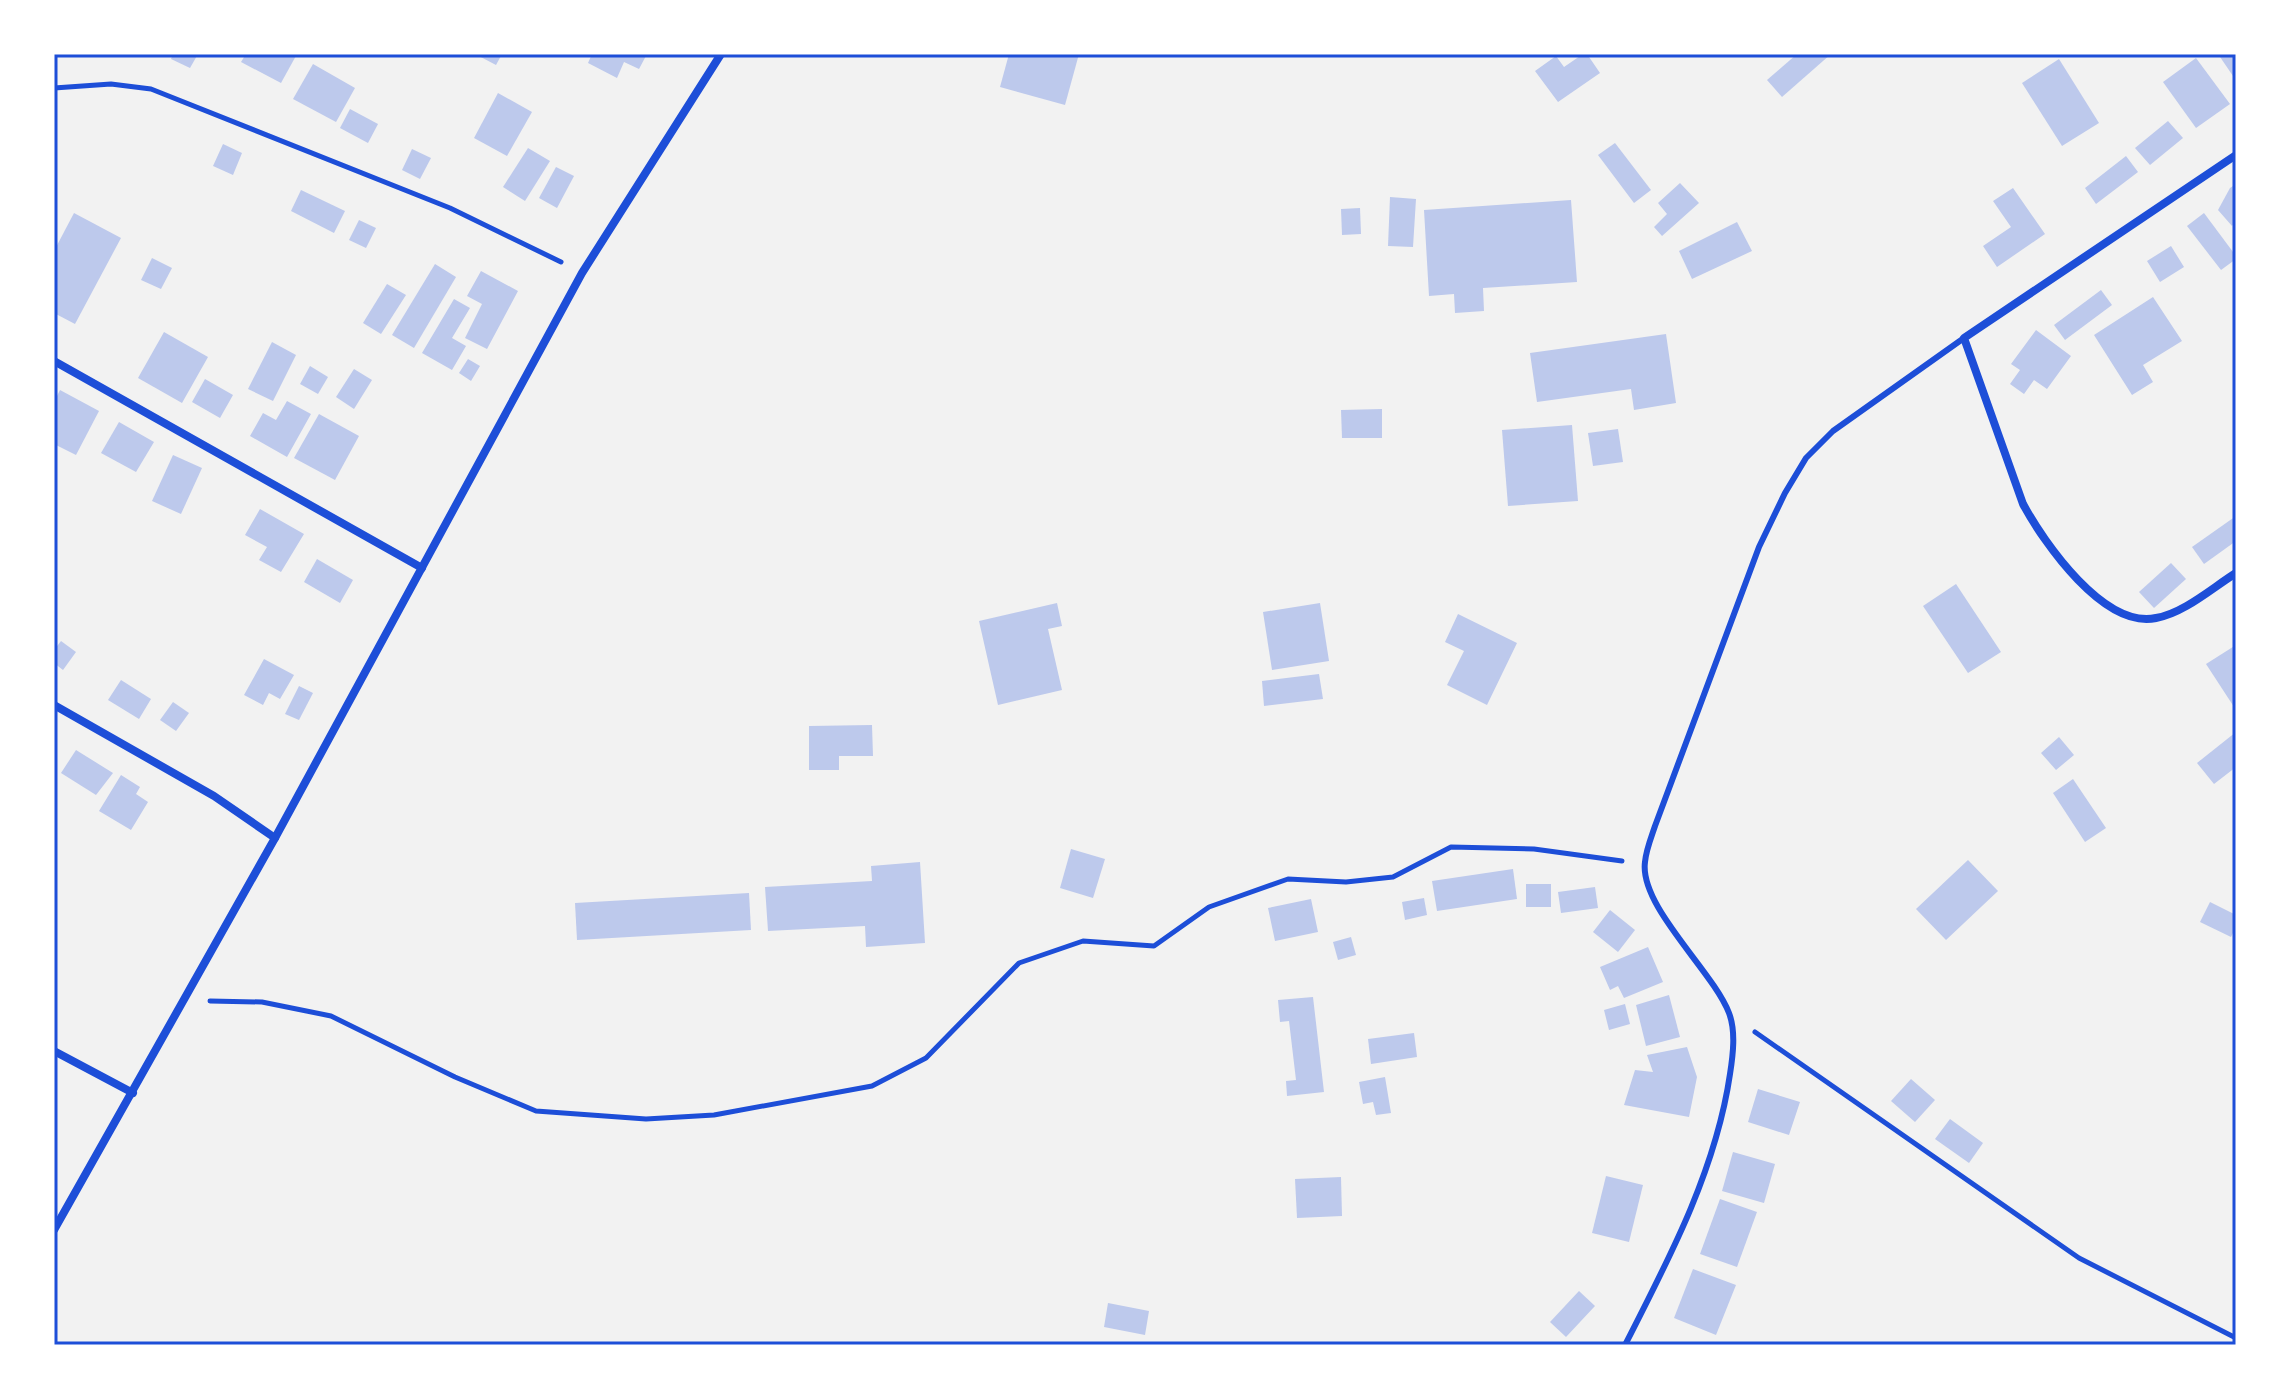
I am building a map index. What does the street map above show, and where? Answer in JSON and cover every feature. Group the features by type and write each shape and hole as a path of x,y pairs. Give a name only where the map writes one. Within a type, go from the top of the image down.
{"street":[{"path":"54,1230 275,838 582,273 721,54"},
{"path":"2236,155 1964,338 2023,504 2037,529 2086,587 2107,606 2141,620 2174,613 2236,573"},
{"path":"54,361 422,568"},
{"path":"54,705 214,796 275,838"},
{"path":"54,1051 133,1093"}],"lane":[{"path":"1625,1345 1709,1166 1734,1051 1730,1015 1717,991 1654,901 1644,864 1655,826 1759,547 1806,458 1833,431 1964,338"}],"path":[{"path":"54,88 111,84 151,89 450,208 582,273"},
{"path":"185,1000 262,1002 331,1016 455,1077 536,1111 646,1119 714,1115 872,1086 926,1058 1019,963 1083,941 1154,946 1209,907 1288,879 1346,882 1393,877 1451,847 1534,849 1644,864"},
{"path":"1730,1015 2079,1258 2236,1338"}],"building":[{"path":"173,54 198,54 190,68 171,59"},
{"path":"246,54 297,54 281,83 241,62"},
{"path":"475,54 502,54 496,65"},
{"path":"592,54 647,54 639,69 624,62 617,78 588,63"},
{"path":"1009,54 1079,54 1065,105 1000,87"},
{"path":"1587,54 1600,73 1558,102 1535,71 1556,56 1564,67"},
{"path":"1797,54 1831,54 1782,97 1767,80"},
{"path":"2218,54 2236,54 2236,74 2233,76"},
{"path":"2196,58 2230,104 2196,128 2163,82"},
{"path":"2059,59 2099,123 2062,146 2022,83"},
{"path":"313,64 355,88 336,122 293,99"},
{"path":"498,93 532,112 507,156 474,138"},
{"path":"350,109 378,124 368,143 340,128"},
{"path":"2168,121 2183,138 2150,165 2135,148"},
{"path":"1615,143 1651,190 1634,203 1598,155"},
{"path":"223,144 242,153 233,175 213,166"},
{"path":"528,148 550,161 525,201 503,187"},
{"path":"412,149 431,158 420,179 402,170"},
{"path":"2126,156 2138,172 2096,204 2085,188"},
{"path":"556,167 574,176 557,208 539,198"},
{"path":"1680,183 1699,203 1662,236 1654,227 1667,214 1658,203"},
{"path":"2236,184 2236,220 2232,226 2218,210 2230,188"},
{"path":"2013,188 2045,234 1997,267 1983,246 2011,227 1993,201"},
{"path":"301,190 345,211 334,233 291,211"},
{"path":"1390,197 1416,199 1413,247 1388,246"},
{"path":"1571,200 1577,282 1483,288 1484,311 1455,313 1454,294 1429,296 1424,210"},
{"path":"1360,208 1361,234 1342,235 1341,209"},
{"path":"74,213 121,238 75,324 54,313 54,251"},
{"path":"2204,213 2236,256 2221,270 2187,226"},
{"path":"359,220 376,228 366,248 349,240"},
{"path":"1737,222 1752,251 1692,279 1679,251"},
{"path":"2171,246 2184,267 2160,282 2147,261"},
{"path":"152,258 172,268 161,289 141,280"},
{"path":"435,264 456,277 414,348 392,335"},
{"path":"481,271 518,291 487,349 465,338 482,304 467,296"},
{"path":"387,284 406,295 381,334 363,323"},
{"path":"2101,290 2112,305 2065,340 2054,325"},
{"path":"2153,297 2182,341 2143,365 2153,382 2132,395 2094,335"},
{"path":"454,299 470,308 452,338 466,346 452,370 422,353"},
{"path":"2036,330 2071,356 2047,389 2034,380 2024,394 2010,384 2020,370 2011,364"},
{"path":"164,332 208,357 182,403 138,378"},
{"path":"1666,334 1676,403 1634,410 1631,389 1537,402 1530,353"},
{"path":"272,342 296,355 273,401 248,389"},
{"path":"468,359 480,366 471,381 459,373"},
{"path":"310,366 328,377 318,394 300,384"},
{"path":"354,369 372,380 354,409 336,397"},
{"path":"205,379 233,395 220,418 192,402"},
{"path":"60,390 99,411 76,455 54,444 54,402"},
{"path":"287,401 311,414 287,457 250,436 263,413 276,420"},
{"path":"1382,409 1382,438 1342,438 1341,410"},
{"path":"319,414 359,436 335,480 294,458"},
{"path":"119,422 154,442 136,472 101,453"},
{"path":"1572,425 1578,501 1508,506 1502,430"},
{"path":"1618,429 1623,462 1593,466 1588,433"},
{"path":"173,455 202,468 181,514 152,501"},
{"path":"260,509 304,534 281,572 259,560 267,547 245,535"},
{"path":"2236,516 2236,541 2204,564 2192,547"},
{"path":"317,559 353,580 340,603 304,582"},
{"path":"2171,563 2186,579 2154,608 2139,592"},
{"path":"1956,584 2001,652 1968,673 1923,606"},
{"path":"1057,603 1062,626 1048,629 1062,690 998,705 979,621"},
{"path":"1320,603 1329,661 1272,670 1263,612"},
{"path":"1458,614 1517,643 1487,705 1447,685 1464,651 1445,642"},
{"path":"61,641 76,652 63,670 54,663 54,650"},
{"path":"2236,645 2236,710 2206,664"},
{"path":"264,659 294,675 280,699 269,693 263,705 244,695"},
{"path":"1319,674 1323,699 1264,706 1262,681"},
{"path":"121,680 151,699 139,719 108,700"},
{"path":"299,686 313,693 299,720 285,714"},
{"path":"173,702 189,713 176,731 160,720"},
{"path":"872,725 873,756 839,756 839,770 809,770 809,726"},
{"path":"2236,732 2236,767 2214,784 2197,763"},
{"path":"2059,737 2074,755 2056,770 2041,753"},
{"path":"76,750 113,773 96,795 61,773"},
{"path":"121,775 140,787 136,794 148,802 131,830 99,811"},
{"path":"2073,779 2106,828 2085,842 2053,793"},
{"path":"1071,849 1105,859 1093,898 1060,888"},
{"path":"1968,860 1998,891 1946,940 1916,909"},
{"path":"920,862 925,943 866,947 865,926 768,931 765,887 872,881 871,866"},
{"path":"1513,869 1517,899 1437,911 1432,881"},
{"path":"1526,884 1551,884 1551,907 1526,907"},
{"path":"1595,887 1598,908 1561,913 1558,892"},
{"path":"749,893 751,930 577,940 575,903"},
{"path":"1424,898 1427,915 1405,920 1402,902"},
{"path":"1311,899 1318,932 1275,941 1268,908"},
{"path":"2210,902 2236,915 2236,927 2231,937 2200,922"},
{"path":"1610,910 1635,930 1618,952 1593,932"},
{"path":"1351,937 1356,955 1338,960 1333,942"},
{"path":"1648,947 1663,982 1624,998 1618,986 1610,990 1600,967"},
{"path":"1669,995 1680,1037 1646,1046 1636,1005"},
{"path":"1313,997 1324,1092 1287,1096 1286,1081 1296,1080 1289,1021 1280,1022 1278,1000"},
{"path":"1625,1004 1630,1024 1609,1030 1604,1010"},
{"path":"1414,1033 1417,1057 1371,1064 1368,1039"},
{"path":"1687,1047 1697,1077 1689,1117 1624,1105 1635,1070 1653,1072 1647,1055"},
{"path":"1385,1077 1391,1113 1376,1115 1373,1102 1363,1104 1359,1082"},
{"path":"1911,1079 1935,1100 1915,1122 1891,1101"},
{"path":"1758,1089 1800,1102 1789,1135 1748,1122"},
{"path":"1950,1119 1983,1143 1969,1163 1935,1139"},
{"path":"1733,1152 1775,1164 1764,1203 1722,1191"},
{"path":"1606,1176 1643,1185 1629,1242 1592,1233"},
{"path":"1341,1177 1342,1216 1297,1218 1295,1179"},
{"path":"1720,1199 1757,1212 1737,1267 1700,1254"},
{"path":"1693,1269 1736,1285 1716,1335 1674,1318"},
{"path":"1579,1291 1595,1306 1566,1337 1550,1322"},
{"path":"1108,1303 1149,1311 1145,1335 1104,1327"}]}
